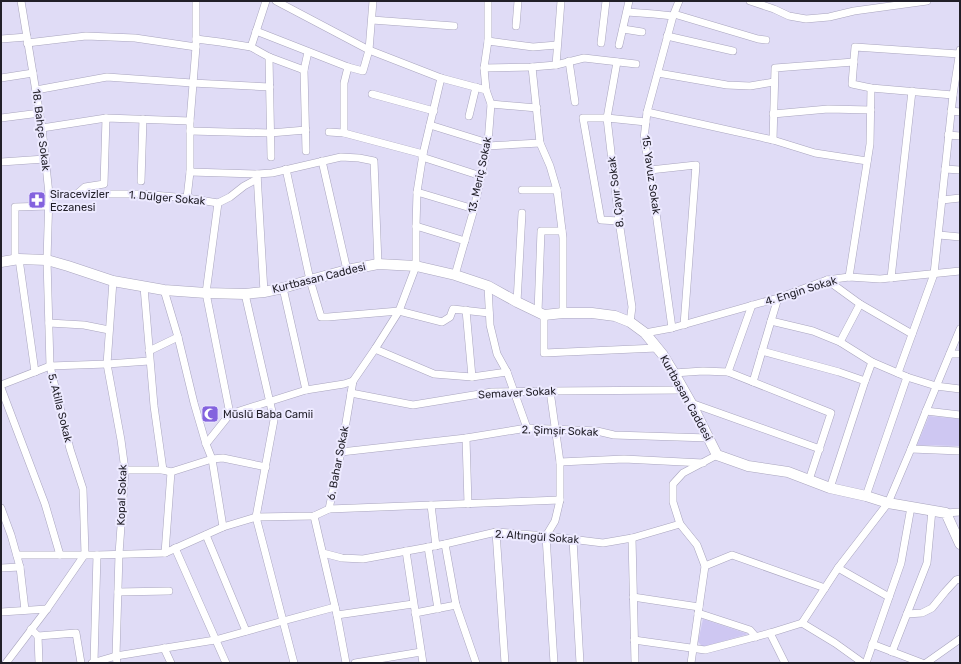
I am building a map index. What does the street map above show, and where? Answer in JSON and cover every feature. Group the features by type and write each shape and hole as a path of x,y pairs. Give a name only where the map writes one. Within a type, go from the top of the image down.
{"main road":[{"name":"Kurtbasan Caddesi","path":"1,262 17,260 47,260 113,281 144,287 206,293 245,294 283,288 347,270 378,264 416,266 455,275 488,286 541,314 592,313 615,316 630,322 645,333 663,355 684,390 717,455"},
{"path":"717,455 748,466 788,472 830,488 866,496 888,503 946,513 960,544"}],"street":[{"name":"18. Bahçe Sokak","path":"21,1 40,113 46,159 49,194 47,260"},
{"path":"187,198 190,172 192,83 196,47 196,1"},
{"path":"251,47 266,1"},
{"path":"276,1 369,50 441,78 486,90"},
{"path":"256,32 348,67 363,71 369,50 373,2 366,1"},
{"name":"13. Meriç Sokak","path":"455,275 474,209 488,144 491,104 486,90 484,68 488,41 488,1"},
{"path":"516,26 518,1"},
{"path":"556,65 561,1"},
{"path":"602,42 606,1"},
{"path":"619,45 629,1"},
{"name":"15. Yavuz Sokak","path":"672,328 650,170 644,139 647,112 673,15 679,1"},
{"path":"750,1 789,16 806,19 829,17 854,11 927,1"},
{"path":"627,12 673,15 766,40"},
{"path":"372,20 454,26"},
{"path":"623,29 642,32"},
{"path":"1,39 27,40 86,36 135,38 196,47"},
{"path":"667,36 733,51"},
{"path":"196,39 251,47 269,57 304,70"},
{"path":"488,41 533,47 557,45"},
{"path":"898,373 934,274 948,135 960,52 855,47 852,84 871,88 953,95"},
{"path":"306,152 304,70 308,52"},
{"path":"269,57 271,157"},
{"path":"484,68 556,65 584,58 636,64"},
{"path":"569,61 576,102"},
{"name":"8. Çayır Sokak","path":"617,62 607,118 619,221 632,307 630,322"},
{"path":"773,140 775,68 854,62"},
{"path":"344,133 344,82 348,67"},
{"path":"532,67 540,143 550,166 557,190 563,238 563,313"},
{"path":"1,78 33,73"},
{"path":"658,73 726,85 750,86 774,82"},
{"path":"36,90 107,77 270,87"},
{"path":"416,266 417,192 422,156 441,78"},
{"path":"469,116 476,87"},
{"path":"849,277 870,144 871,88"},
{"path":"891,278 912,92"},
{"path":"372,94 434,111"},
{"path":"491,104 537,108"},
{"path":"773,114 828,109 871,110"},
{"path":"951,111 960,112"},
{"path":"647,112 773,140 815,153 867,161"},
{"path":"1,118 40,113"},
{"path":"42,128 106,118 190,122"},
{"path":"77,194 85,188 104,184 106,118"},
{"path":"619,221 601,220 583,118 607,118 646,122"},
{"path":"141,181 143,119"},
{"path":"430,125 488,144 540,143"},
{"path":"190,131 270,133 306,130"},
{"path":"329,132 344,133 422,156 481,176"},
{"path":"948,135 960,136"},
{"path":"190,172 257,176 341,157 374,161 378,264"},
{"path":"1,162 46,159"},
{"path":"322,161 347,270"},
{"path":"650,170 696,165 684,325"},
{"path":"286,169 310,280 321,317 398,310 442,322 450,317 453,309 490,313"},
{"path":"945,169 960,170"},
{"path":"218,203 230,198 257,176"},
{"path":"257,176 264,292"},
{"path":"522,190 557,190"},
{"path":"417,192 474,209"},
{"name":"1. Dülger Sokak","path":"49,194 141,194 187,198 218,203 206,293 230,414"},
{"path":"942,200 960,198"},
{"path":"35,372 17,260 14,207 49,206"},
{"path":"517,302 522,214"},
{"path":"416,226 465,241"},
{"path":"562,231 541,231 541,314 544,353 657,348"},
{"path":"939,235 960,237"},
{"name":"5. Atilla Sokak","path":"47,260 50,366 70,449 83,489 85,554"},
{"name":"6. Bahar Sokak","path":"314,516 329,509 341,452 353,381 375,349 398,310 416,266"},
{"name":"4. Engin Sokak","path":"645,333 684,325 778,298 827,280 849,277 880,279 960,271"},
{"path":"827,280 860,304 912,334"},
{"name":"Kopal Sokak","path":"113,281 106,364 121,440 125,470 119,554 117,660"},
{"path":"488,286 490,325 497,354 507,372 527,428"},
{"path":"144,287 149,360 163,470"},
{"path":"283,288 306,390"},
{"path":"164,290 178,337 194,403 212,459 223,527"},
{"path":"245,294 274,420 256,517 294,663"},
{"path":"753,382 778,298"},
{"path":"840,342 860,304"},
{"path":"728,372 752,305"},
{"path":"466,310 472,377"},
{"path":"770,321 812,331 840,342 872,362 907,377 936,386 960,389"},
{"path":"49,323 84,325 109,330"},
{"path":"634,640 704,650 756,637 802,623 838,568 888,503 959,333"},
{"path":"149,351 178,337"},
{"path":"375,349 434,374 472,377 507,372"},
{"path":"762,351 839,372 865,381"},
{"path":"950,354 960,354"},
{"path":"1,385 50,366 106,364 149,360"},
{"path":"830,488 872,362"},
{"path":"674,373 703,370 728,372 831,413 809,480"},
{"path":"866,496 907,377"},
{"path":"206,444 230,414 306,390 344,384 353,381"},
{"path":"1,388 45,504 60,555"},
{"path":"550,390 560,462 560,500 555,521 546,536 554,663"},
{"name":"Semaver Sokak","path":"351,393 413,405 492,392 550,390 684,390"},
{"path":"691,403 820,449"},
{"path":"926,410 960,415"},
{"name":"2. Şimşir Sokak","path":"341,452 466,438 527,428 556,428 597,431 614,435 709,438"},
{"path":"466,438 468,504"},
{"path":"911,449 960,451"},
{"path":"692,663 706,566 697,545 680,524 673,502 673,484 684,473 717,455"},
{"path":"125,470 163,470 171,472 212,459 223,458 266,467"},
{"path":"560,462 624,459 703,463"},
{"path":"165,553 171,472"},
{"path":"329,509 560,500"},
{"path":"431,505 436,546"},
{"path":"866,663 901,563 911,507"},
{"path":"1,508 3,520 11,535 20,567 25,610"},
{"path":"892,652 927,563 932,510"},
{"path":"946,513 960,512"},
{"path":"17,555 165,553 223,527 256,517 314,516 336,611 346,663"},
{"name":"2. Altıngül Sokak","path":"323,553 342,558 363,559 446,544 496,532 603,542 632,538 680,524"},
{"path":"496,532 505,663"},
{"path":"206,535 246,631"},
{"path":"632,538 635,663"},
{"path":"573,540 580,663"},
{"path":"446,544 456,605 476,663"},
{"path":"428,547 438,609"},
{"path":"175,548 226,663"},
{"path":"406,551 423,663"},
{"path":"6,663 47,609 85,554"},
{"path":"97,555 93,663 117,660 164,648 215,640 282,621 336,611 413,604"},
{"path":"706,566 732,555 825,588"},
{"path":"1,568 20,567"},
{"path":"838,568 889,598"},
{"path":"907,614 922,613 932,608 956,580 960,579"},
{"path":"118,592 169,591"},
{"path":"633,597 699,610 750,630 756,637"},
{"path":"415,613 456,605"},
{"path":"1,612 47,609"},
{"path":"802,623 835,643 863,663"},
{"path":"32,629 38,636 39,663"},
{"path":"38,636 76,632 81,663"},
{"path":"770,633 785,663"},
{"path":"926,663 960,641"},
{"path":"872,644 922,663"},
{"path":"164,648 171,663"},
{"path":"355,663 421,652"}],"shaded area":[{"path":"929,416 960,419 960,446 917,445"},
{"path":"703,619 748,634 703,647 698,642"}],"place":[{"name":"Siracevizler Eczanesi","path":"37,200"},
{"name":"Müslü Baba Camii","path":"210,414"}]}
